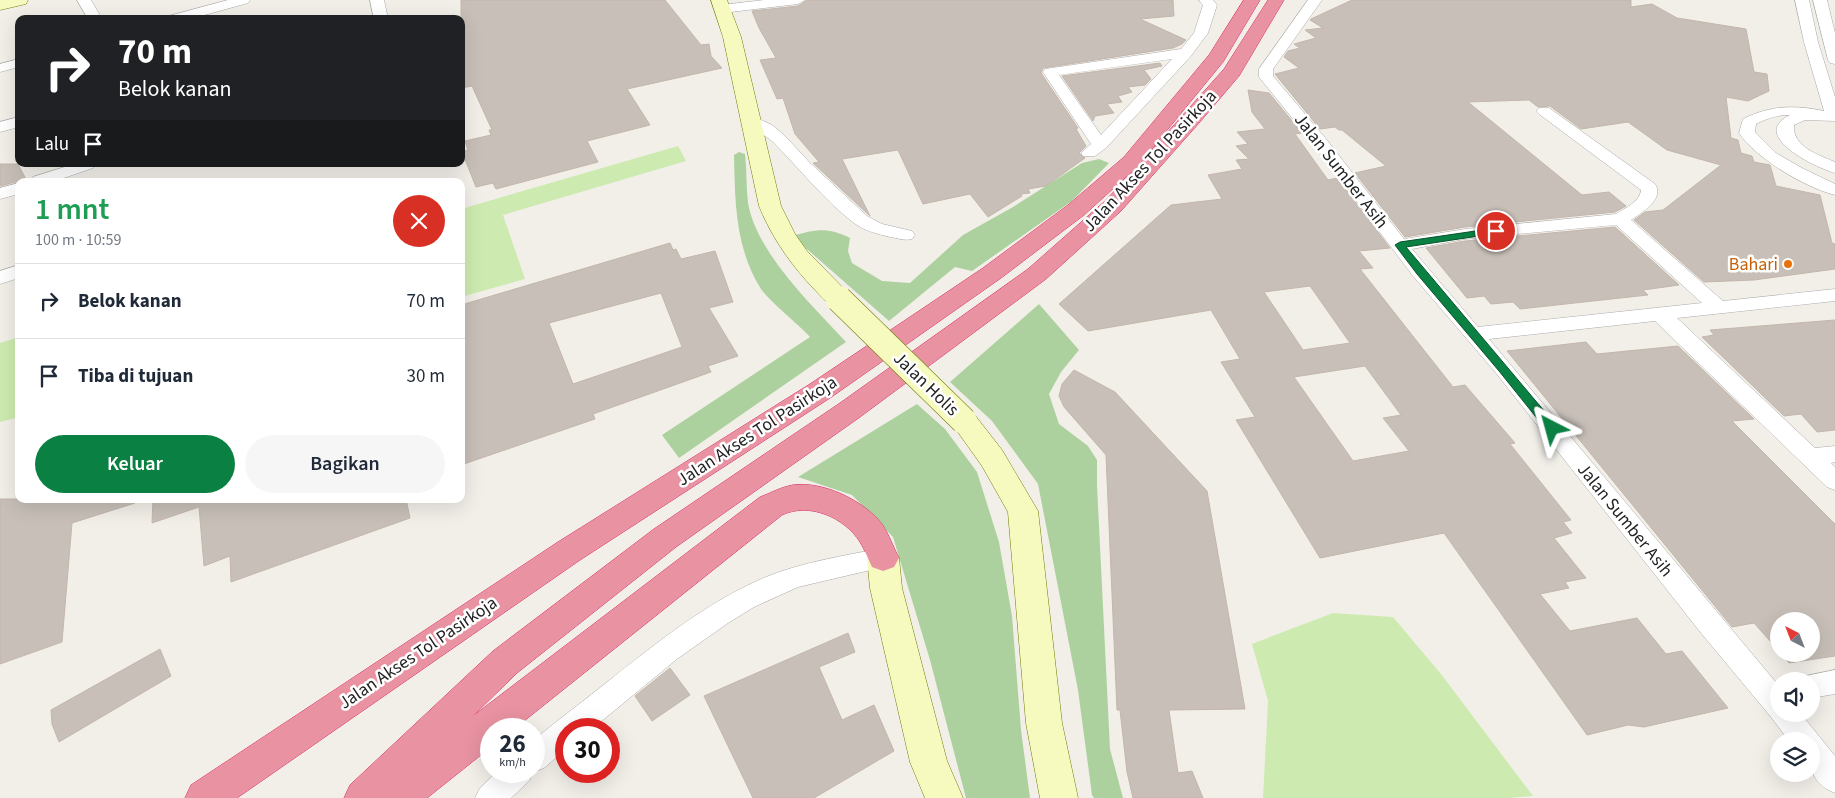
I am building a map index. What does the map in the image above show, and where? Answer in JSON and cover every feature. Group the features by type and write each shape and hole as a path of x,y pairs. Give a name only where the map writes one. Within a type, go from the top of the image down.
{"highway":[{"name":"Jalan Akses Tol Pasirkoja","path":"204,798 568,551 820,391 992,273 1076,210 1131,161 1216,58 1252,0"},
{"name":"Jalan Akses Tol Pasirkoja","path":"363,798 505,662 543,632 665,538 850,410 1037,274 1113,206 1192,120 1232,72 1276,0"},
{"path":"397,798 771,506 796,497 818,500 839,506 872,533 883,558"}],"street":[{"path":"0,5 20,0"},
{"path":"84,0 93,15"},
{"path":"377,0 381,15"},
{"path":"721,5 798,0"},
{"name":"Jalan Sumber Asih","path":"1315,0 1266,69 1266,77 1420,272 1503,368 1710,626 1770,694"},
{"path":"1802,0 1811,42 1834,116 1789,110 1767,112 1749,122 1747,134 1770,156 1796,172 1835,190"},
{"path":"1820,0 1835,60"},
{"path":"1186,53 1050,72 1094,149 1186,53 1201,33 1210,2"},
{"path":"192,15 244,3"},
{"name":"Jalan Holis","path":"721,5 732,37 770,206 779,230 794,253 812,274 964,420 1010,485 1023,510 1028,539 1044,723 1059,798"},
{"path":"0,68 15,64"},
{"path":"1400,245 1465,234 1620,219 1640,206 1649,195 1649,188 1544,111"},
{"path":"1817,114 1803,115 1793,118 1786,123 1784,129 1786,137 1804,154 1835,168"},
{"path":"750,120 766,128 778,138 804,166 861,220 876,228 906,235"},
{"path":"0,127 15,123"},
{"path":"52,178 87,170"},
{"path":"0,194 15,189"},
{"path":"1620,219 1719,308"},
{"path":"0,278 15,272"},
{"path":"1473,334 1835,295"},
{"path":"1660,314 1835,481"},
{"path":"1810,457 1835,454"},
{"path":"584,718 701,627 744,600 773,586 806,575 883,558 886,588 929,762 944,798"},
{"path":"1820,684 1835,682"},
{"path":"545,749 555,740"},
{"path":"1820,760 1835,779"},
{"path":"490,798 506,783"}],"green space":[{"path":"678,146 686,161 503,215 525,279 465,296 465,208"},
{"path":"739,152 745,154 748,203 753,222 762,241 788,278 846,342 679,458 662,435 810,337 761,289 752,273 741,241 736,207 734,155"},
{"path":"1099,159 1109,163 1072,201 972,271 955,267 889,321 792,236 822,230 842,234 850,238 848,251 852,263 882,281 910,283 963,235 1013,207 1082,163"},
{"path":"1039,304 1079,350 1061,372 1049,394 1059,424 1088,446 1097,460 1110,749 1123,798 1094,798 1092,795 1078,690 1038,484 992,421 950,382"},
{"path":"15,338 15,418 0,422 0,343"},
{"path":"917,404 945,429 977,472 999,542 1012,616 1021,730 1030,798 966,798 930,660 893,537 852,495 798,477"},
{"path":"1333,613 1393,617 1441,674 1533,796 1509,798 1263,798 1268,701 1252,644"}],"building":[{"path":"461,0 665,0 701,45 709,44 711,56 722,68 627,89 650,125 587,141 598,162 496,189 493,183 476,187 465,160 465,151 468,150 465,141 491,135 489,130 492,130 472,86 465,87 465,15 461,15"},
{"path":"807,0 1173,0 1174,16 1140,19 1186,40 1173,48 1043,68 1041,73 1078,128 1076,129 1086,146 1079,153 1085,158 1046,186 1028,189 1030,193 1021,194 1022,196 988,217 970,194 923,204 898,150 842,159 870,216 813,163 819,162 795,134 783,98 777,99 760,60 776,58 752,11 798,6"},
{"path":"1352,0 1631,0 1631,7 1652,4 1677,18 1746,29 1754,72 1767,74 1769,91 1748,101 1726,97 1731,138 1738,140 1741,153 1752,156 1754,162 1770,165 1776,186 1820,195 1832,243 1835,244 1835,269 1754,280 1704,282 1634,220 1645,212 1663,210 1721,165 1667,150 1628,122 1581,129 1550,106 1538,107 1529,100 1468,102 1582,195 1609,192 1626,206 1615,212 1465,227 1405,237 1355,173 1386,166 1342,130 1335,127 1320,129 1275,74 1299,68 1284,57 1288,51 1300,48 1294,44 1316,38 1305,30 1323,28 1311,19"},
{"path":"1160,63 1162,66 1144,70 1151,79 1145,85 1128,87 1132,92 1118,96 1122,102 1107,104 1114,113 1095,116 1093,121 1062,76"},
{"path":"1248,90 1269,93 1302,133 1295,134 1328,180 1337,178 1390,248 1359,251 1373,268 1360,269 1453,387 1465,385 1515,443 1510,444 1571,520 1563,522 1572,533 1554,538 1586,578 1565,582 1569,588 1540,594 1570,631 1637,618 1666,654 1682,651 1728,708 1644,727 1628,725 1587,735 1444,533 1320,558 1236,420 1255,417 1221,362 1240,359 1211,310 1088,331 1059,304 1171,205 1222,199 1208,175 1242,169 1236,160 1249,159 1236,146 1248,144 1237,132 1265,129 1252,112","holes":["1310,286 1350,343 1303,350 1264,292","1365,366 1401,415 1383,418 1409,451 1353,461 1294,377"]},
{"path":"0,164 15,164 15,167 20,167 25,178 15,178 15,182 0,186"},
{"path":"1615,227 1679,285 1643,290 1648,295 1520,309 1513,302 1491,304 1484,296 1467,298 1426,248 1465,241"},
{"path":"670,243 673,250 676,249 681,259 715,251 733,302 709,308 738,356 708,366 711,372 593,414 595,419 465,464 465,304","holes":["661,293 682,347 573,384 549,323"]},
{"path":"1835,320 1835,430 1817,432 1801,414 1784,416 1702,337 1714,335 1710,330"},
{"path":"1586,342 1597,354 1678,346 1754,419 1732,421 1835,524 1835,656 1820,658 1820,612 1770,612 1770,641 1754,623 1732,627 1507,351"},
{"path":"1074,370 1115,392 1207,491 1245,709 1169,710 1178,773 1192,771 1203,798 1133,798 1127,772 1120,710 1117,710 1106,455 1064,407 1059,396 1062,384"},
{"path":"0,499 15,499 15,503 135,503 72,523 62,642 0,664"},
{"path":"153,503 407,503 410,518 231,582 230,556 204,566 199,507 152,523"},
{"path":"848,633 855,652 819,667 842,720 874,705 894,751 814,798 753,798 704,696"},
{"path":"160,649 171,676 59,742 52,724 51,710"},
{"path":"670,668 690,695 652,721 635,696"}],"place":[{"name":"Bahari","path":"1788,264"}],"route":[{"path":"1496,231 1465,234 1400,245 1420,272 1552,428"}]}
